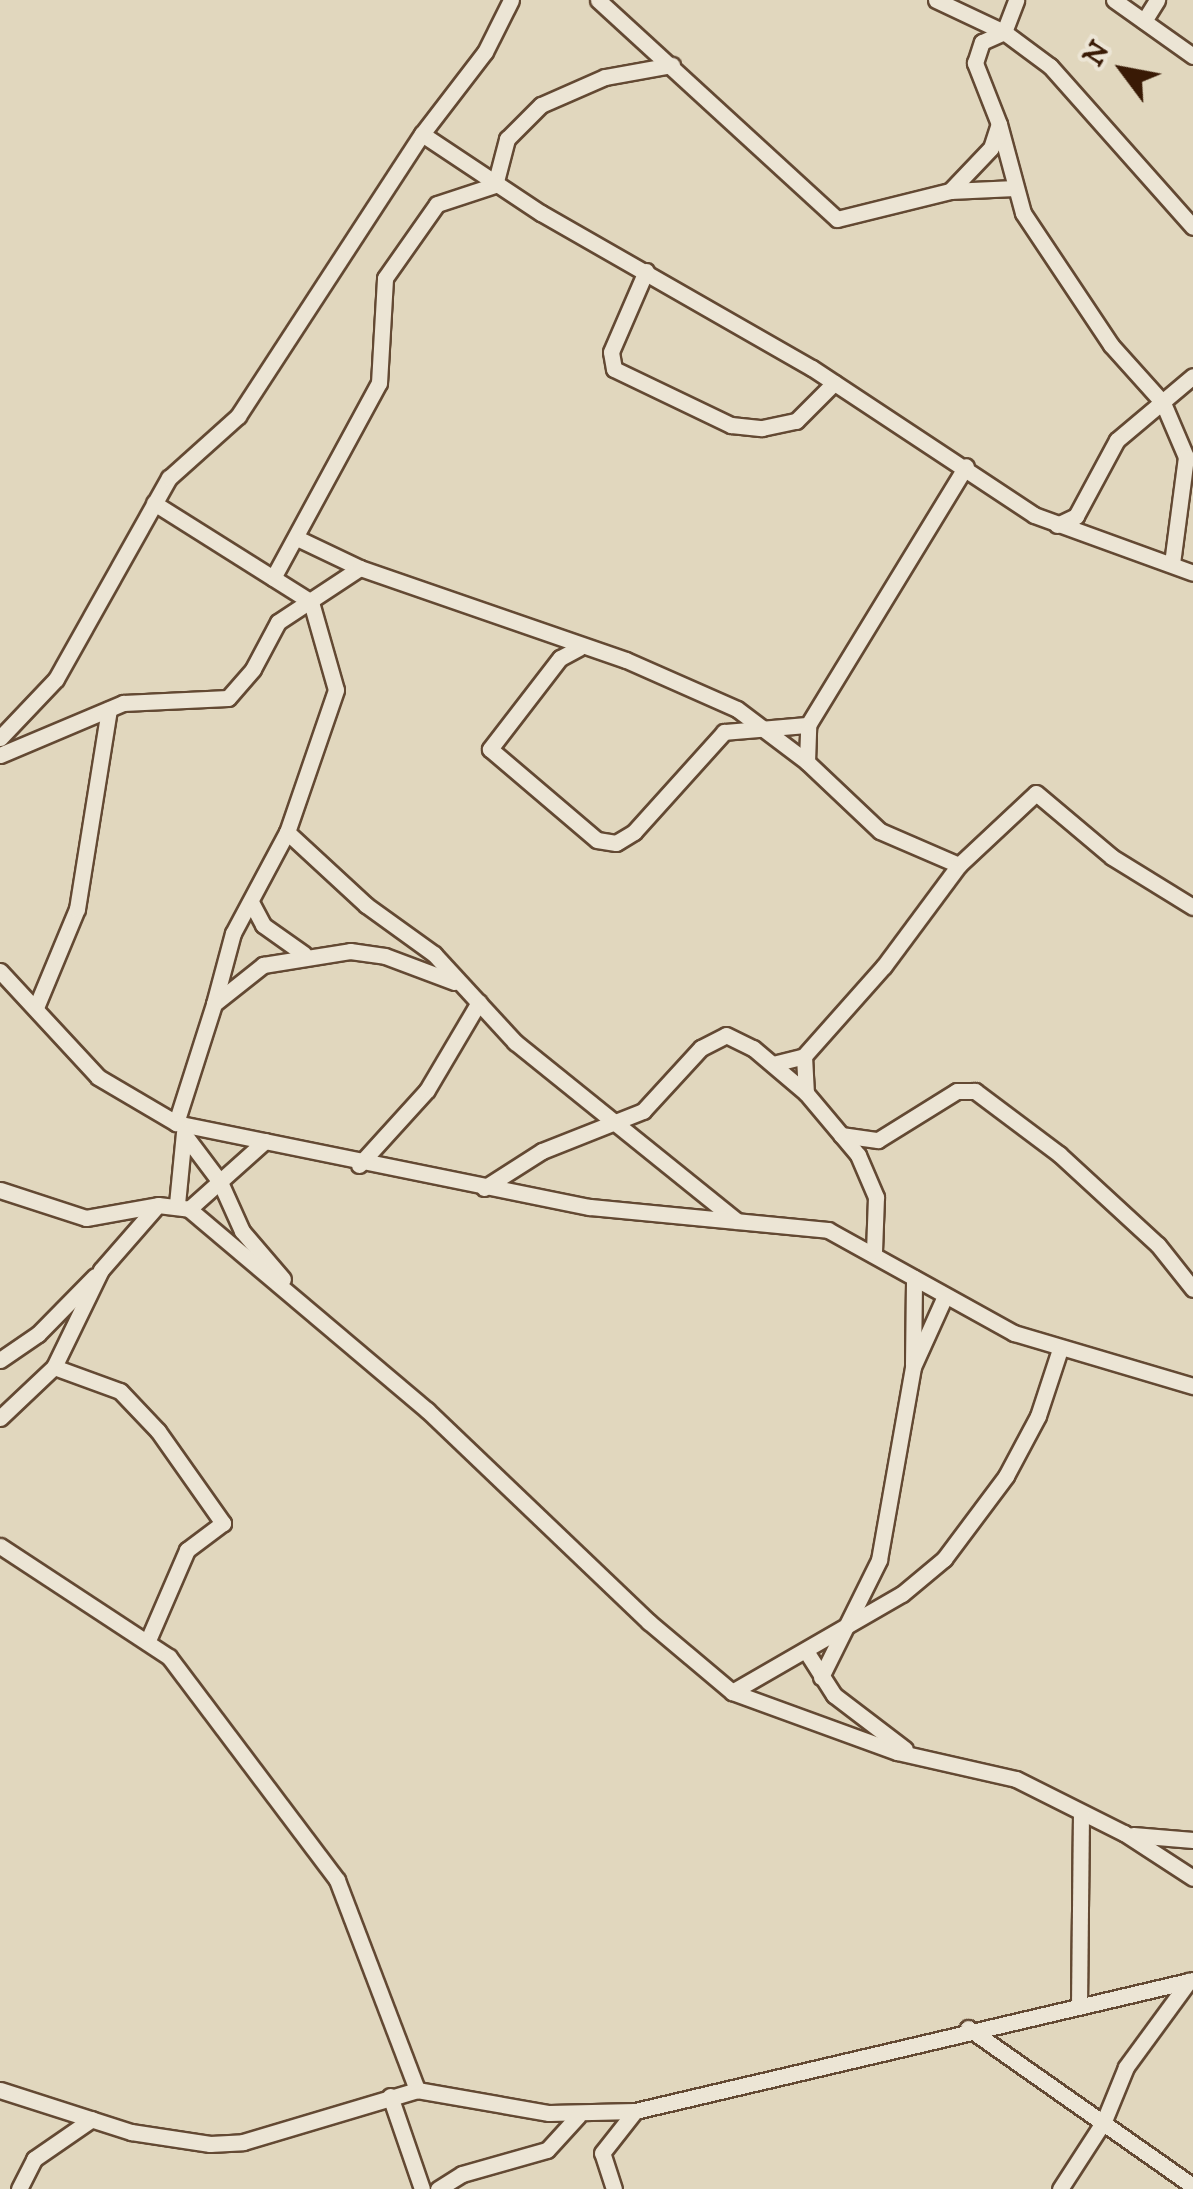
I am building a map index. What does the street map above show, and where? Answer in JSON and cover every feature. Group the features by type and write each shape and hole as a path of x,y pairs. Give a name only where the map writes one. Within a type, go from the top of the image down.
{"street":[{"path":"0,738 74,652 169,478 238,416 422,134 485,52 511,0"},
{"path":"598,0 837,219 950,191 1015,188"},
{"path":"936,0 1004,32 1073,87 1193,227"},
{"path":"1016,0 1004,32 982,42 975,62 998,124 1022,213 1094,321 1163,403 1188,472 1172,564"},
{"path":"1114,0 1193,56"},
{"path":"1144,21 1157,0"},
{"path":"495,185 507,139 541,106 606,77 672,65"},
{"path":"950,191 991,148 998,124"},
{"path":"422,134 495,185 834,383 1057,524 1193,573"},
{"path":"273,578 298,539 379,382 384,278 437,204 495,185"},
{"path":"646,272 612,352 614,369 730,426 762,428 796,421 834,383"},
{"path":"1057,524 1076,516 1117,440 1193,376"},
{"path":"807,762 808,725 966,466"},
{"path":"154,503 311,602 336,690 286,832 220,969 182,1128 183,1206 451,1430 649,1622 732,1692 914,1756 1016,1780 1124,1832 1193,1878"},
{"path":"298,539 360,568 579,648 626,660 737,709 807,762 880,831 959,864"},
{"path":"0,755 137,701 228,698 253,669 278,622 360,568"},
{"path":"579,648 560,658 490,750 597,840 616,843 634,832 718,736 808,725"},
{"path":"38,1005 77,909 108,710"},
{"path":"773,1064 804,1056 884,966 959,864 1036,793 1112,857 1193,907"},
{"path":"286,832 366,905 417,938 515,1042 740,1224"},
{"path":"251,902 263,925 304,954"},
{"path":"214,1004 263,965 304,954 385,956 462,986"},
{"path":"0,971 38,1005 98,1077 182,1128 264,1141 484,1188 740,1224 828,1230 874,1251 945,1296 1060,1350 1190,1382"},
{"path":"359,1164 427,1090 479,1002"},
{"path":"484,1188 542,1150 644,1111 710,1040 739,1039 806,1093 866,1168 876,1197 874,1251"},
{"path":"804,1056 806,1093"},
{"path":"866,1168 878,1140 957,1091 986,1097 1158,1245 1193,1289"},
{"path":"641,1144 644,1111"},
{"path":"182,1128 220,1182 242,1231 307,1310"},
{"path":"841,1135 878,1140"},
{"path":"0,1190 86,1218 158,1205 183,1206 220,1182 264,1141"},
{"path":"0,1360 38,1334 158,1205"},
{"path":"2,1413 31,1396 54,1368 101,1270"},
{"path":"821,1678 879,1560 913,1368 914,1278"},
{"path":"913,1368 945,1296"},
{"path":"732,1692 844,1630 923,1579 971,1528 1038,1416 1060,1350"},
{"path":"54,1368 120,1391 158,1431 222,1522 187,1550 148,1640"},
{"path":"0,1546 74,1600 148,1640 169,1657 337,1880 417,2090"},
{"path":"806,1651 821,1678 914,1756"},
{"path":"1079,2005 1082,1813"},
{"path":"1124,1832 1193,1840"},
{"path":"0,2090 168,2140 243,2142 417,2090 578,2116 635,2111 968,2028 1191,1980"},
{"path":"1060,2189 1104,2122 1126,2068 1191,1980"},
{"path":"968,2028 1193,2186"},
{"path":"390,2096 422,2189"},
{"path":"615,2188 602,2153 635,2111"},
{"path":"438,2189 462,2174 547,2150 578,2116"},
{"path":"20,2189 34,2159 92,2120"}]}
